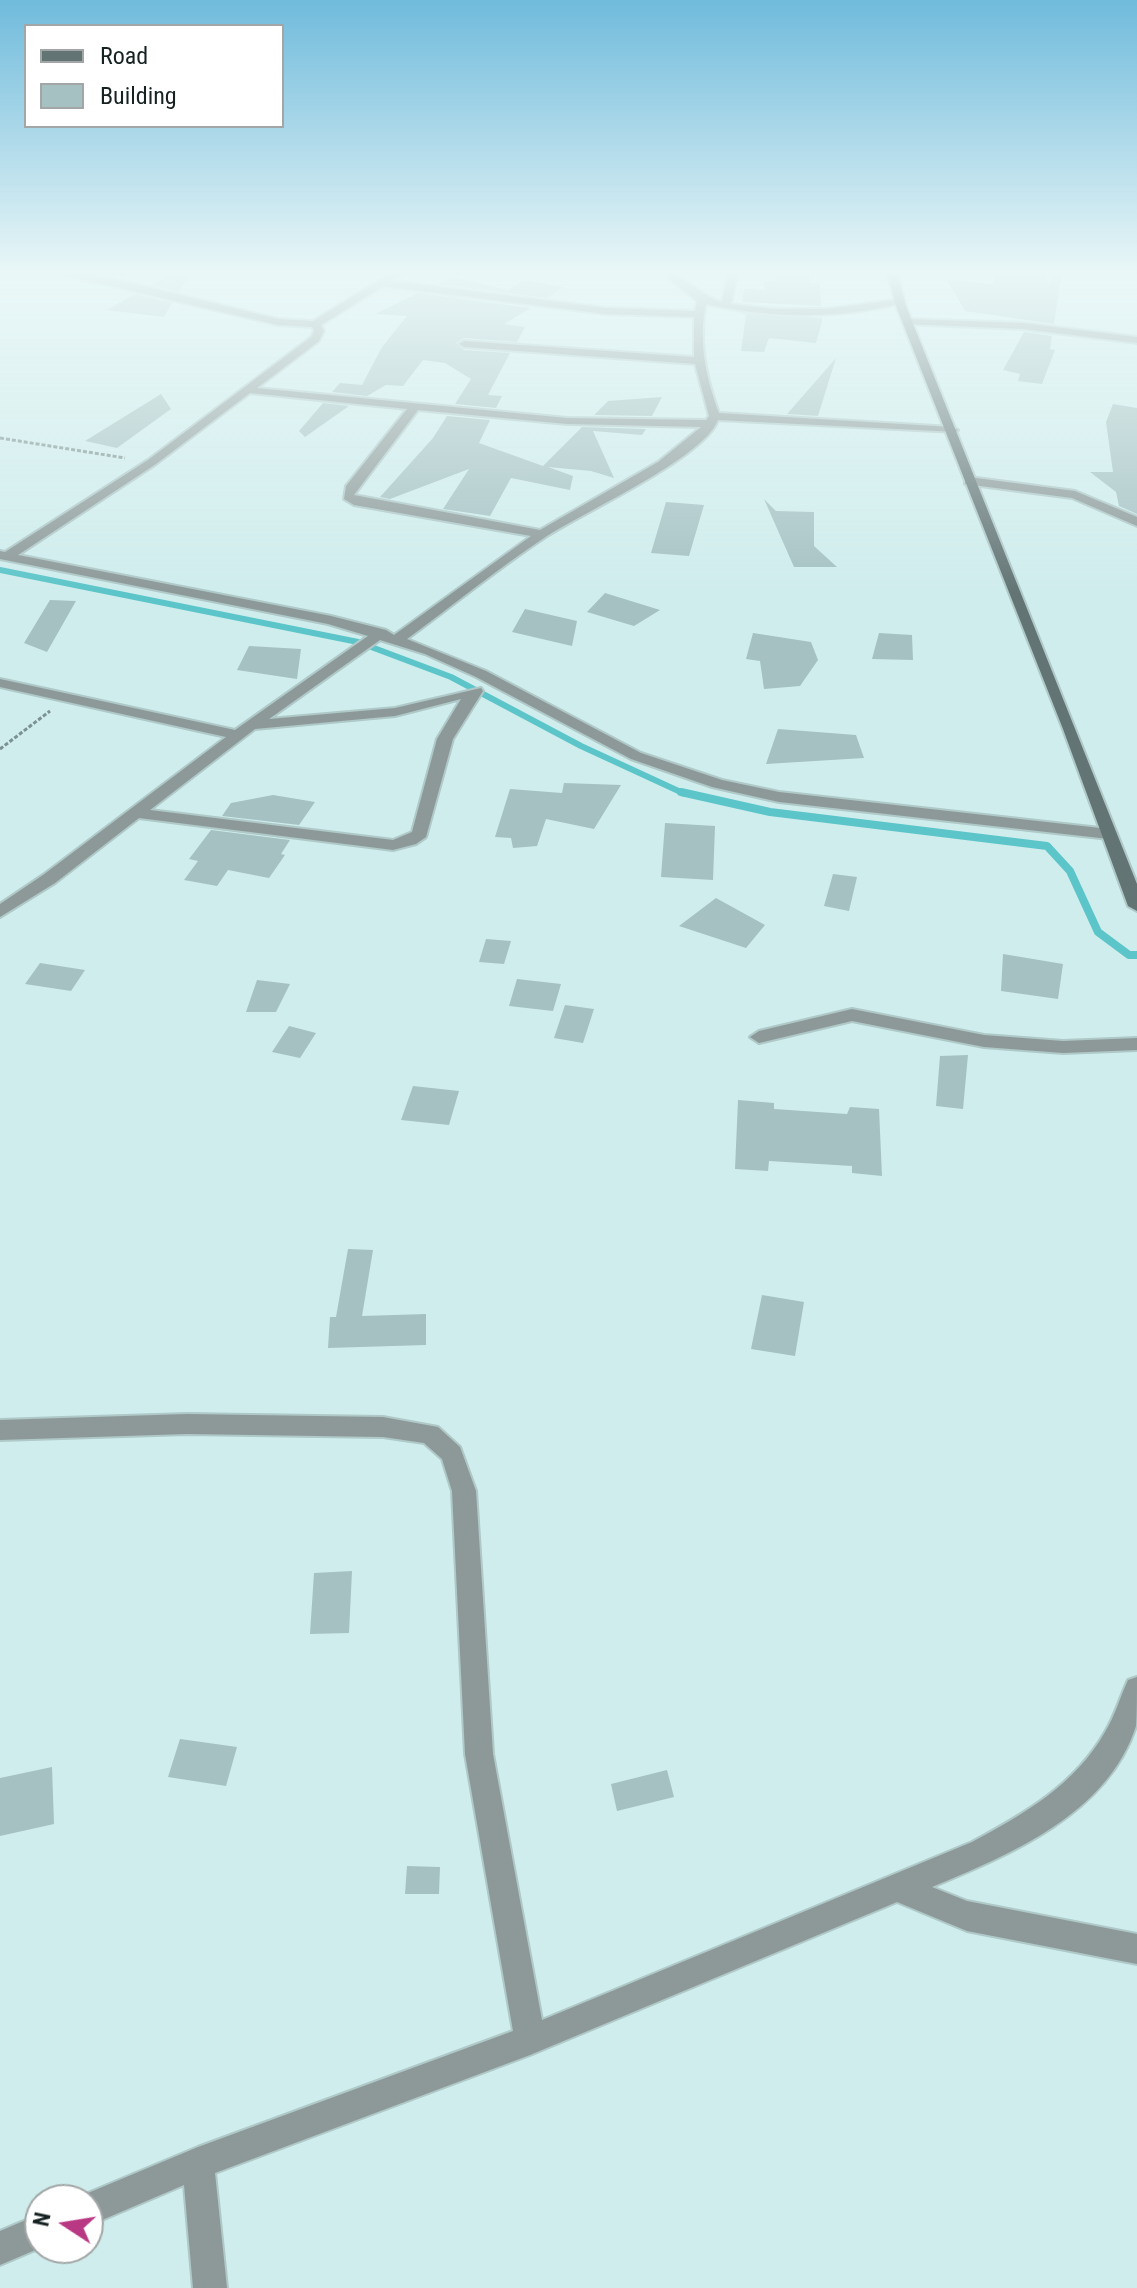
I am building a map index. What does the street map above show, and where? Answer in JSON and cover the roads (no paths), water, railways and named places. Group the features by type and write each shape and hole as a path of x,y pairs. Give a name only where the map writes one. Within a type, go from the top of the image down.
{"main road":[{"path":"931,379 1135,895"}],"street":[{"path":"3,556 152,462 263,379"},
{"path":"398,639 542,534 665,461 709,430 713,420 703,379"},
{"path":"248,390 581,422 713,420 952,430"},
{"path":"414,407 350,489 348,496 354,501 542,534"},
{"path":"969,481 1075,495 1137,522"},
{"path":"3,556 331,620 381,633 499,683 636,756 718,784 779,797 1109,834"},
{"path":"0,912 244,730 381,633"},
{"path":"0,683 67,699 244,730 395,712 499,683"},
{"path":"135,813 393,845 410,841 420,834 445,739 472,693"},
{"path":"759,1037 852,1015 984,1041 1063,1047 1137,1044"},
{"path":"0,1430 187,1424 383,1427 430,1434 452,1454 464,1491 479,1754 530,2040"},
{"path":"104,2203 198,2163 530,2040 982,1852 1052,1814 1083,1784 1112,1746 1137,1689"},
{"path":"895,1887 967,1916 1137,1949"},
{"path":"198,2163 210,2288"},
{"path":"0,2248 24,2238"}],"waterway":[{"path":"0,570 358,642 451,677 581,746 685,794"},
{"path":"681,792 770,812 1047,846 1070,871 1098,932 1129,955 1137,955"}]}
